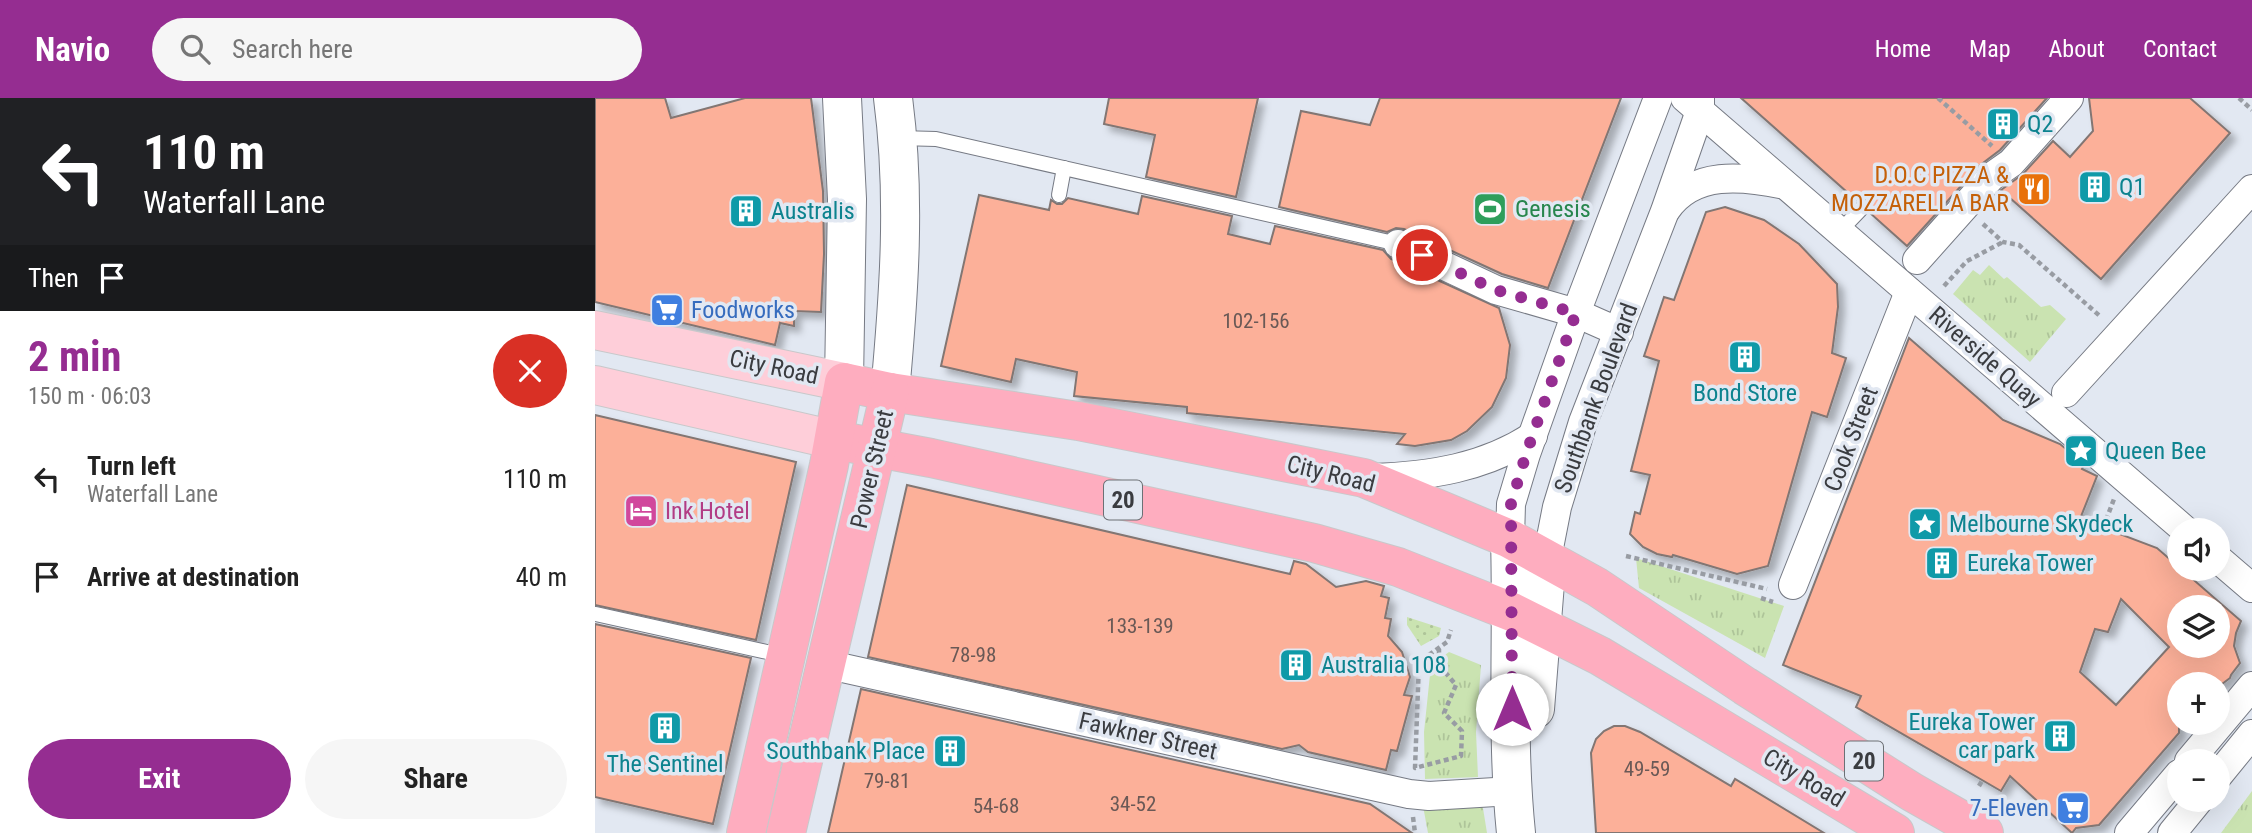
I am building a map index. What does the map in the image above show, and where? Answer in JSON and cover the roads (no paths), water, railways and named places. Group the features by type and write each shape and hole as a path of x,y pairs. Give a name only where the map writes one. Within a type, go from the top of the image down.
{"highway":[{"name":"City Road","path":"844,382 890,392 1078,421 1364,478 1510,539 1547,558 1619,600 1745,686 1912,792 1985,833"},
{"name":"Power Street","path":"746,833 835,440 844,382"},
{"name":"Power Street","path":"786,833 890,392"},
{"name":"City Road","path":"835,440 931,458 1314,543 1398,567 1527,619 1667,695 1895,833"},
{"name":"Fawkner Street","path":"786,656 825,664"}],"main road":[{"name":"City Road","path":"595,330 844,382"},
{"name":"City Road","path":"595,385 835,440"}],"street":[{"name":"Power Street","path":"842,98 847,199 844,382"},
{"name":"Power Street","path":"890,392 901,217 898,138 893,98"},
{"name":"Southbank Boulevard","path":"1536,833 1527,619 1510,539 1511,504 1576,313 1658,98"},
{"path":"1917,260 1991,177 2011,163 2069,98"},
{"name":"Southbank Boulevard","path":"1516,833 1512,791 1527,619 1547,558 1557,507 1583,422 1665,211 1695,102"},
{"name":"Riverside Quay","path":"1695,102 1785,185 2171,518"},
{"path":"1665,211 1683,191 1719,179 1743,177 1785,185"},
{"path":"2066,393 2252,189"},
{"path":"1398,244 1496,290 1576,313 1619,331"},
{"name":"Cook Street","path":"1780,587 1909,292"},
{"path":"1364,478 1430,475 1466,467 1501,455 1533,436"},
{"path":"2230,569 2252,588"},
{"name":"Fawkner Street","path":"825,664 1409,794 1429,796 1512,791"},
{"path":"2217,749 2252,686"},
{"path":"2230,750 2252,734"},
{"path":"2129,833 2167,806"},
{"path":"2172,833 2178,812"}],"lane":[{"path":"898,138 936,139 1398,244"},
{"path":"1059,195 1064,168"},
{"path":"1839,232 1863,207"},
{"path":"596,614 786,656"}],"place":[{"name":"Q2","path":"2003,124"},
{"name":"Q1","path":"2095,187"},
{"name":"D.O.C PIZZA & MOZZARELLA BAR","path":"2034,189"},
{"name":"Genesis","path":"1490,209"},
{"name":"Australis","path":"746,211"},
{"name":"Foodworks","path":"667,310"},
{"name":"Bond Store","path":"1745,357"},
{"name":"Queen Bee","path":"2081,451"},
{"name":"Ink Hotel","path":"641,511"},
{"name":"Melbourne Skydeck","path":"1925,524"},
{"name":"Eureka Tower","path":"1942,563"},
{"name":"Australia 108","path":"1296,665"},
{"name":"The Sentinel","path":"665,728"},
{"name":"Eureka Tower car park","path":"2060,736"},
{"name":"Southbank Place","path":"950,751"},
{"name":"7-Eleven","path":"2073,808"}]}
